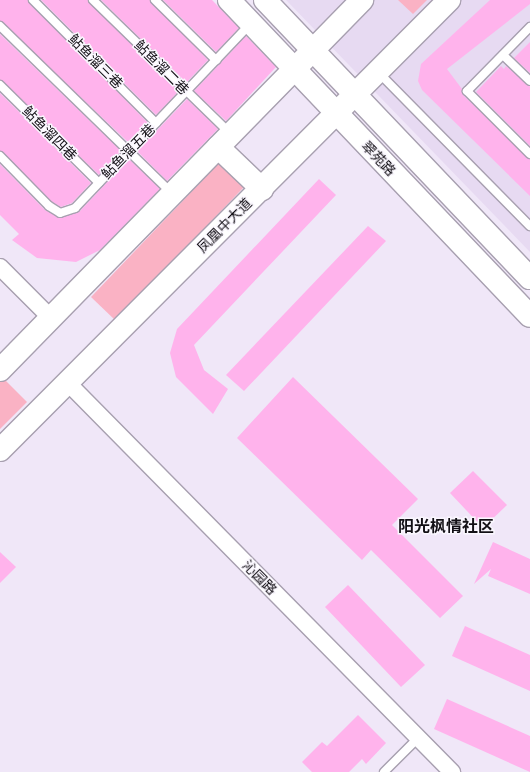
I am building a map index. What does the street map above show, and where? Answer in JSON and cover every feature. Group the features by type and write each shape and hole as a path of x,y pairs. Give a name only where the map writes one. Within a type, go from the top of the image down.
{"main road":[{"name":"翠苑路","path":"229,0 336,115 530,316"},
{"name":"翠苑路","path":"265,0 530,278"},
{"path":"0,370 52,319 293,68 362,0"},
{"name":"凤凰中大道","path":"0,450 379,73 449,0"},
{"path":"224,140 262,189"}],"street":[{"path":"0,267 52,319"},
{"name":"沁园路","path":"68,383 452,772"}],"lane":[{"name":"鲇鱼溜三巷","path":"33,0 156,123"},
{"name":"鲇鱼溜二巷","path":"93,0 186,92 224,140"},
{"path":"155,0 216,60"},
{"name":"鲇鱼溜五巷","path":"0,156 49,206 60,213 75,208 251,23"},
{"path":"0,26 128,152 173,193"},
{"path":"529,30 467,91 530,154"},
{"path":"503,55 530,82"},
{"path":"379,73 530,226"},
{"name":"鲇鱼溜四巷","path":"0,85 99,183"},
{"path":"384,772 418,738"}],"shaded area":[{"path":"286,0 530,0 530,252"},
{"path":"398,0 427,0 413,14"},
{"path":"219,163 244,187 116,321 91,297"},
{"path":"0,375 27,402 0,429"}],"building":[{"path":"0,0 28,0 148,123 129,143 0,21"},
{"path":"41,0 88,0 179,91 156,115"},
{"path":"101,0 150,0 208,60 186,83"},
{"path":"163,0 212,0 239,28 216,52"},
{"path":"490,0 530,0 530,4 447,69 462,89 463,95 530,159 530,196 422,90 418,81 421,64"},
{"path":"0,34 121,151 99,175 0,80"},
{"path":"246,36 276,67 226,121 194,91"},
{"path":"530,42 530,73 514,58"},
{"path":"501,66 504,69 506,66 530,86 530,146 476,92"},
{"path":"0,93 91,183 72,203 61,207 52,202 0,151"},
{"path":"187,99 218,129 167,181 137,151"},
{"path":"129,159 160,189 100,250 76,262 37,258 12,240 19,234 0,215 0,164 45,210 60,218 79,212"},
{"path":"319,179 336,195 194,345 204,370 228,389 213,414 176,377 170,353 177,329"},
{"path":"368,226 386,241 244,391 226,375"},
{"path":"293,377 418,499 392,525 463,596 440,618 371,550 362,560 237,438"},
{"path":"473,471 507,505 483,528 450,493"},
{"path":"493,542 530,559 530,594 488,576 491,569 474,584"},
{"path":"0,552 16,567 0,583"},
{"path":"348,585 425,665 401,687 325,607"},
{"path":"465,626 530,655 530,691 452,656"},
{"path":"447,699 530,736 530,772 434,729"},
{"path":"358,715 386,743 366,764 362,759 349,772 312,772 302,762 322,742 327,746"}],"district":[{"name":"阳光枫情社区","path":"446,527"}]}
